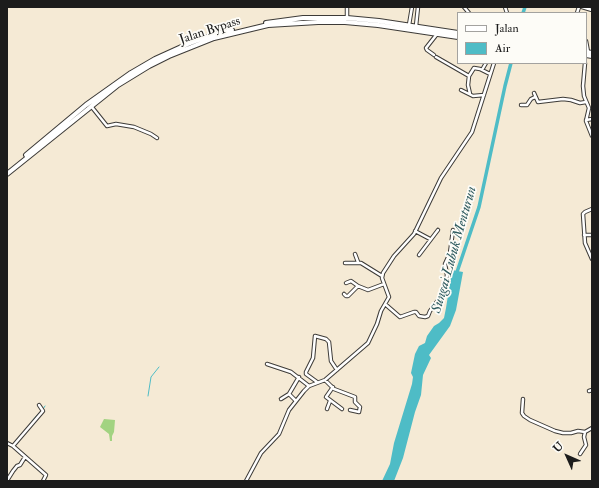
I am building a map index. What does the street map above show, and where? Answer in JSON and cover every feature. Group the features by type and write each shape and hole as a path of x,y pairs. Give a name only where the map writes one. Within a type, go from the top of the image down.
{"highway":[{"name":"Jalan Bypass","path":"7,174 105,91 160,57 206,37 222,32 282,20 303,18 347,18 457,37"},
{"name":"Jalan Bypass","path":"7,170 69,121 118,85 149,66 191,46 233,33 268,25 300,22 379,23 416,26 457,33"},
{"path":"588,54 592,56"}],"street":[{"path":"347,7 347,18"},
{"path":"409,26 412,7"},
{"path":"416,26 418,7"},
{"path":"582,7 590,8"},
{"path":"437,34 426,49 469,76"},
{"path":"482,70 485,64"},
{"path":"246,481 261,453 279,434 286,415 309,386 325,380 368,343 389,296 382,276 390,260 415,231 441,178 472,132 494,64"},
{"path":"585,64 583,86 586,102 591,111 586,120 592,136"},
{"path":"470,94 468,85 469,76 474,68 490,74"},
{"path":"461,90 475,96 484,95"},
{"path":"534,93 539,102 563,99 573,100 580,103 586,102"},
{"path":"521,105 527,105 531,99 536,97"},
{"path":"91,106 107,126 116,124 134,127 157,138"},
{"path":"586,120 592,119"},
{"path":"592,209 584,213 585,243 592,259"},
{"path":"418,255 438,230"},
{"path":"385,304 400,317 414,312 416,312 419,316 428,316 444,292 447,275 445,264 450,253 453,230"},
{"path":"415,231 430,239"},
{"path":"584,235 592,235"},
{"path":"355,254 358,262"},
{"path":"345,263 358,262 382,276"},
{"path":"346,282 351,281 363,289 368,290 384,284"},
{"path":"344,294 348,296 358,286"},
{"path":"317,382 306,374 313,358 315,336 326,339 329,342 331,362 336,370"},
{"path":"267,364 286,369 299,377 309,386"},
{"path":"281,399 289,394 299,377"},
{"path":"325,380 335,389 355,397 355,402 360,407 359,412 350,410"},
{"path":"333,387 326,396 330,401 342,409"},
{"path":"289,394 296,401"},
{"path":"523,399 522,413 530,420 563,433 585,432 592,428"},
{"path":"326,409 330,401"},
{"path":"13,446 43,410 39,406"},
{"path":"580,454 586,445 584,437 585,432"},
{"path":"7,443 13,446 46,475 43,481"},
{"path":"8,479 13,470 23,461 25,457"}],"green space":[{"path":"104,419 115,420 112,441 110,441 109,434 100,427"}],"water":[{"path":"452,270 463,272 456,310 450,326 429,355 431,358 423,375 421,395 403,458 394,481 382,481 390,464 394,443 412,384 413,377 411,373 415,354 419,346 425,343 427,336 434,326 444,318"}],"waterway":[{"name":"Sungai Lubuk Menturun","path":"523,12 525,7"},
{"name":"Sungai Lubuk Menturun","path":"456,275 479,207 511,64"},
{"path":"148,396 151,377 159,367"},
{"path":"32,421 41,411"}]}
